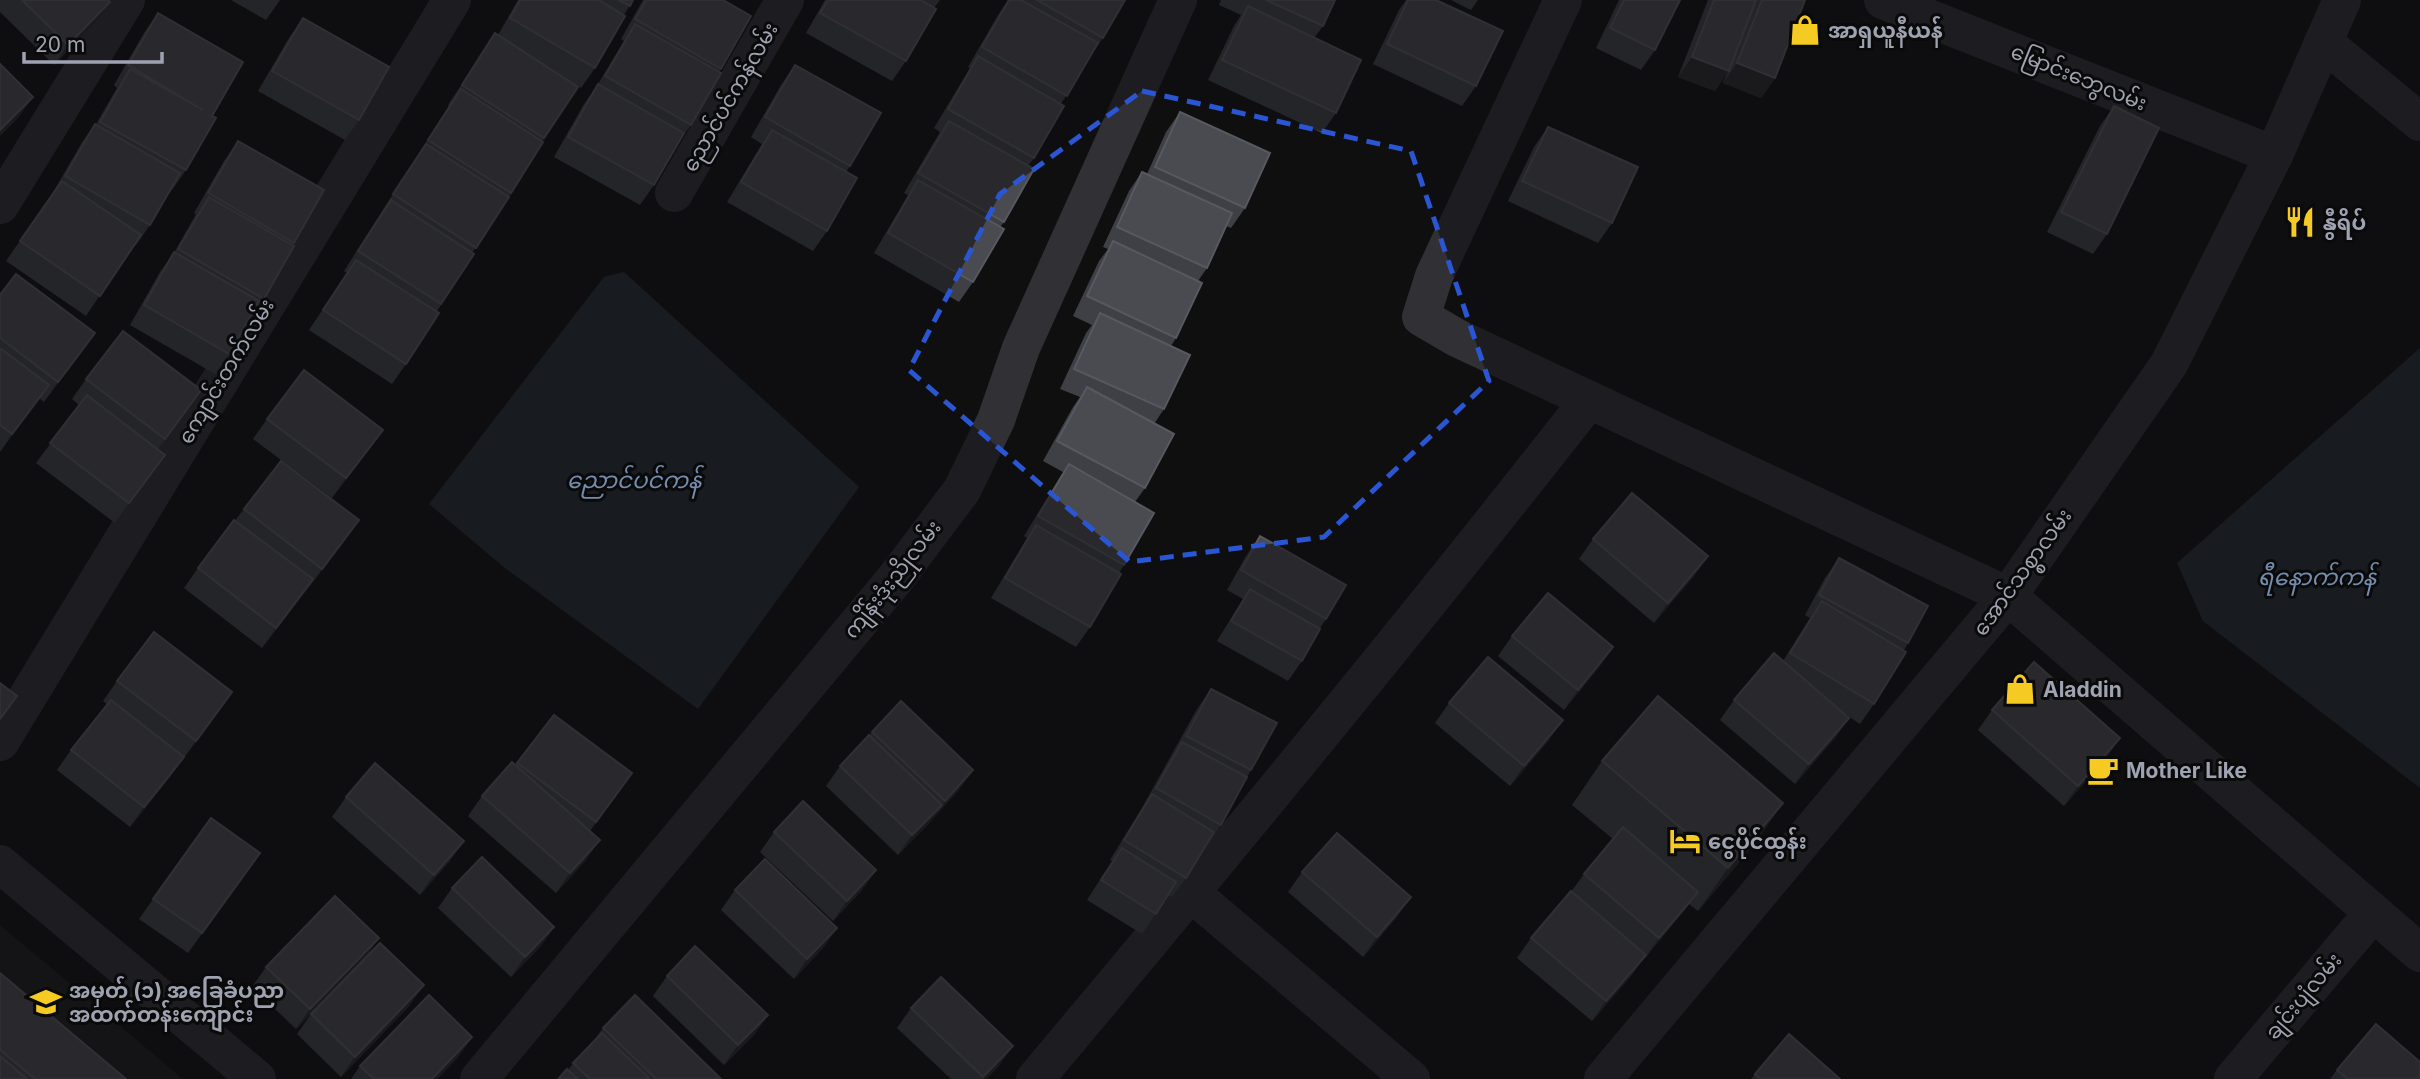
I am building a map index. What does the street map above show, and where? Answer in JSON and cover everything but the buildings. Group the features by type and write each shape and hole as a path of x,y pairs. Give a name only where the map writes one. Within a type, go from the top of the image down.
{"street":[{"path":"0,205 126,0"},
{"name":"ကျောင်းတက်လမ်း","path":"0,742 452,0"},
{"name":"ညောင်ပင်ကန်လမ်း","path":"674,193 785,0"},
{"name":"ကျိန်းဒုံးညိုလမ်း","path":"479,1079 887,589 962,490 996,420 1021,348 1178,0"},
{"path":"1563,0 1434,276 1421,317 1457,338 2008,596 2420,953"},
{"name":"မြောင်းဘွေလမ်း","path":"1884,0 2274,155"},
{"name":"အောင်သစ္စာလမ်း","path":"1603,1079 2008,596 2169,364 2274,155 2342,0"},
{"path":"2323,42 2420,122"},
{"path":"1035,1079 1476,544 1589,400"},
{"path":"0,864 257,1079"},
{"path":"1191,893 1411,1079"},
{"name":"ချင်းပျံလမ်း","path":"2233,1079 2373,913"}],"highlighted area":[{"path":"1142,91 1411,151 1489,381 1324,537 1130,562 909,370 1000,194"}],"shaded area":[{"name":"အမှတ် (၁) အခြေခံပညာ အထက်တန်းကျောင်း","path":"0,925 183,1079 0,1079"}],"water":[{"name":"ညောင်ပင်ကန်","path":"624,272 859,487 698,709 505,568 429,504 604,277"},
{"name":"ရီနောက်ကန်","path":"2420,348 2420,788 2203,621 2177,563"}],"place":[{"name":"အာရှယူနီယန်","path":"1805,30"},
{"name":"နွီရိပ်","path":"2300,222"},
{"name":"Aladdin","path":"2020,689"},
{"name":"Mother Like","path":"2103,770"},
{"name":"ငွေပိုင်ထွန်း","path":"1685,841"},
{"name":"အမှတ် (၁) အခြေခံပညာ အထက်တန်းကျောင်း","path":"46,1002"}]}
